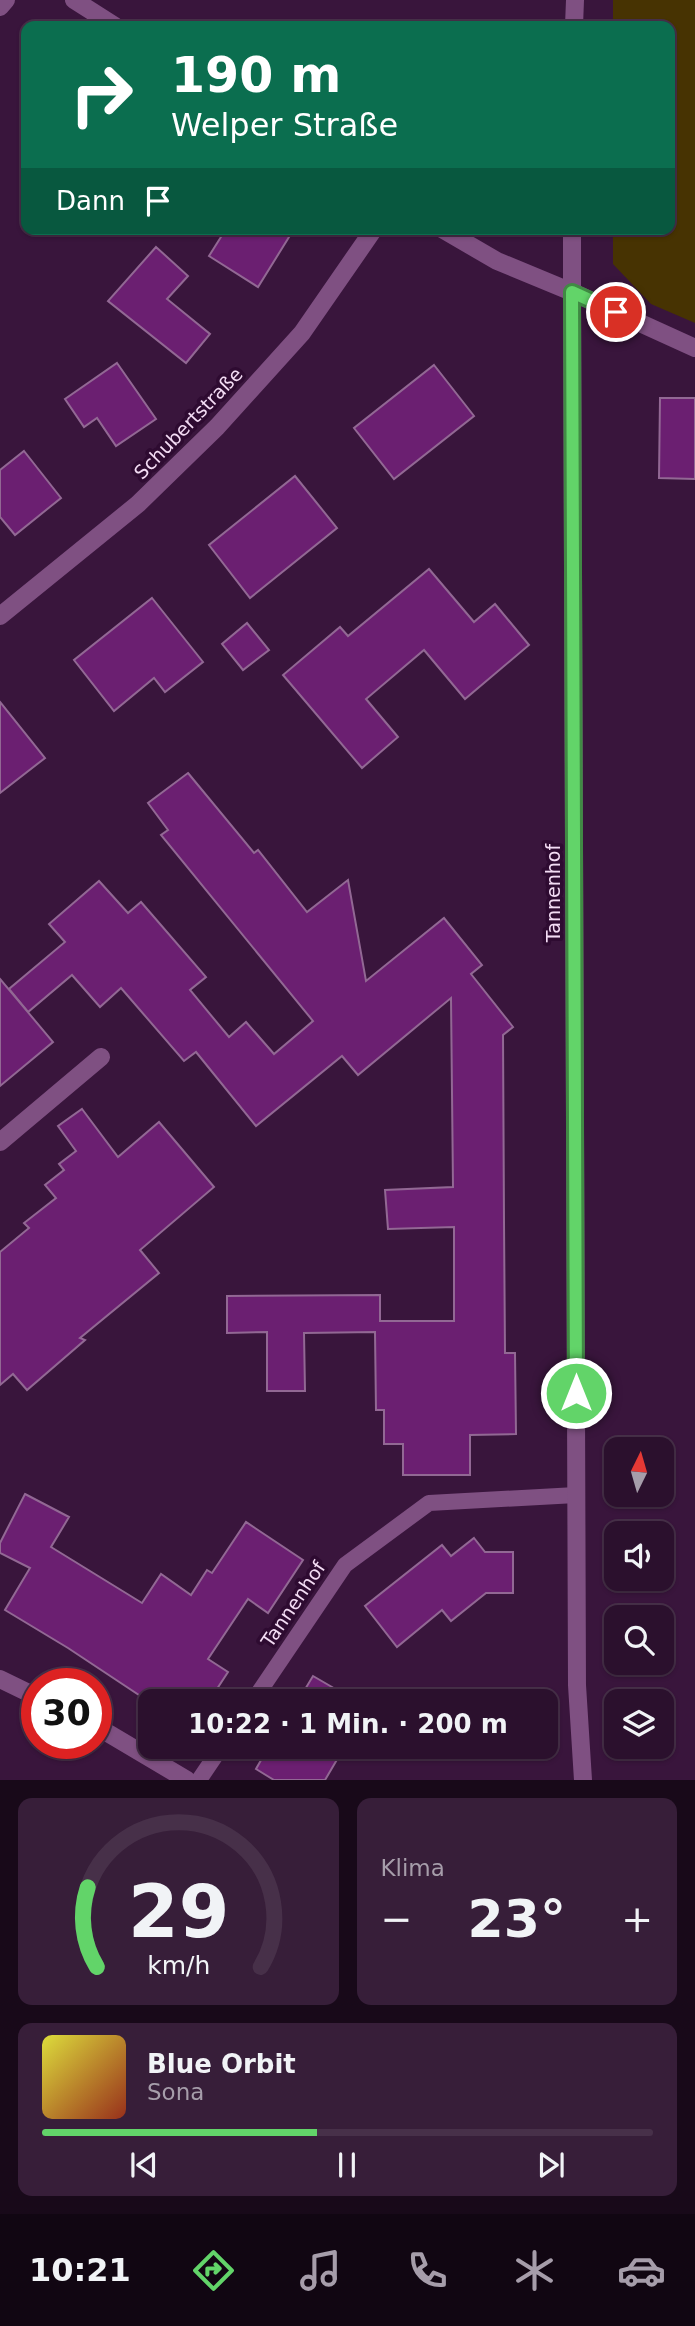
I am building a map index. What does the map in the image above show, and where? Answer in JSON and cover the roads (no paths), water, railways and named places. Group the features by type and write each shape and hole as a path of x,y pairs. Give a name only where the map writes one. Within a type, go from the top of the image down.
{"street":[{"path":"0,7 6,0"},
{"path":"74,0 108,21"},
{"path":"574,21 575,0"},
{"name":"Schubertstraße","path":"0,616 138,504 217,427 302,333 370,235"},
{"path":"452,235 497,261 695,348"},
{"name":"Tannenhof","path":"572,235 577,1685 583,1780"},
{"path":"0,1142 101,1057"},
{"path":"4,1685 21,1691"},
{"path":"112,1735 187,1780"}],"lane":[{"name":"Tannenhof","path":"261,1689 345,1565 429,1503 576,1495"},
{"path":"200,1780 214,1759"}]}
